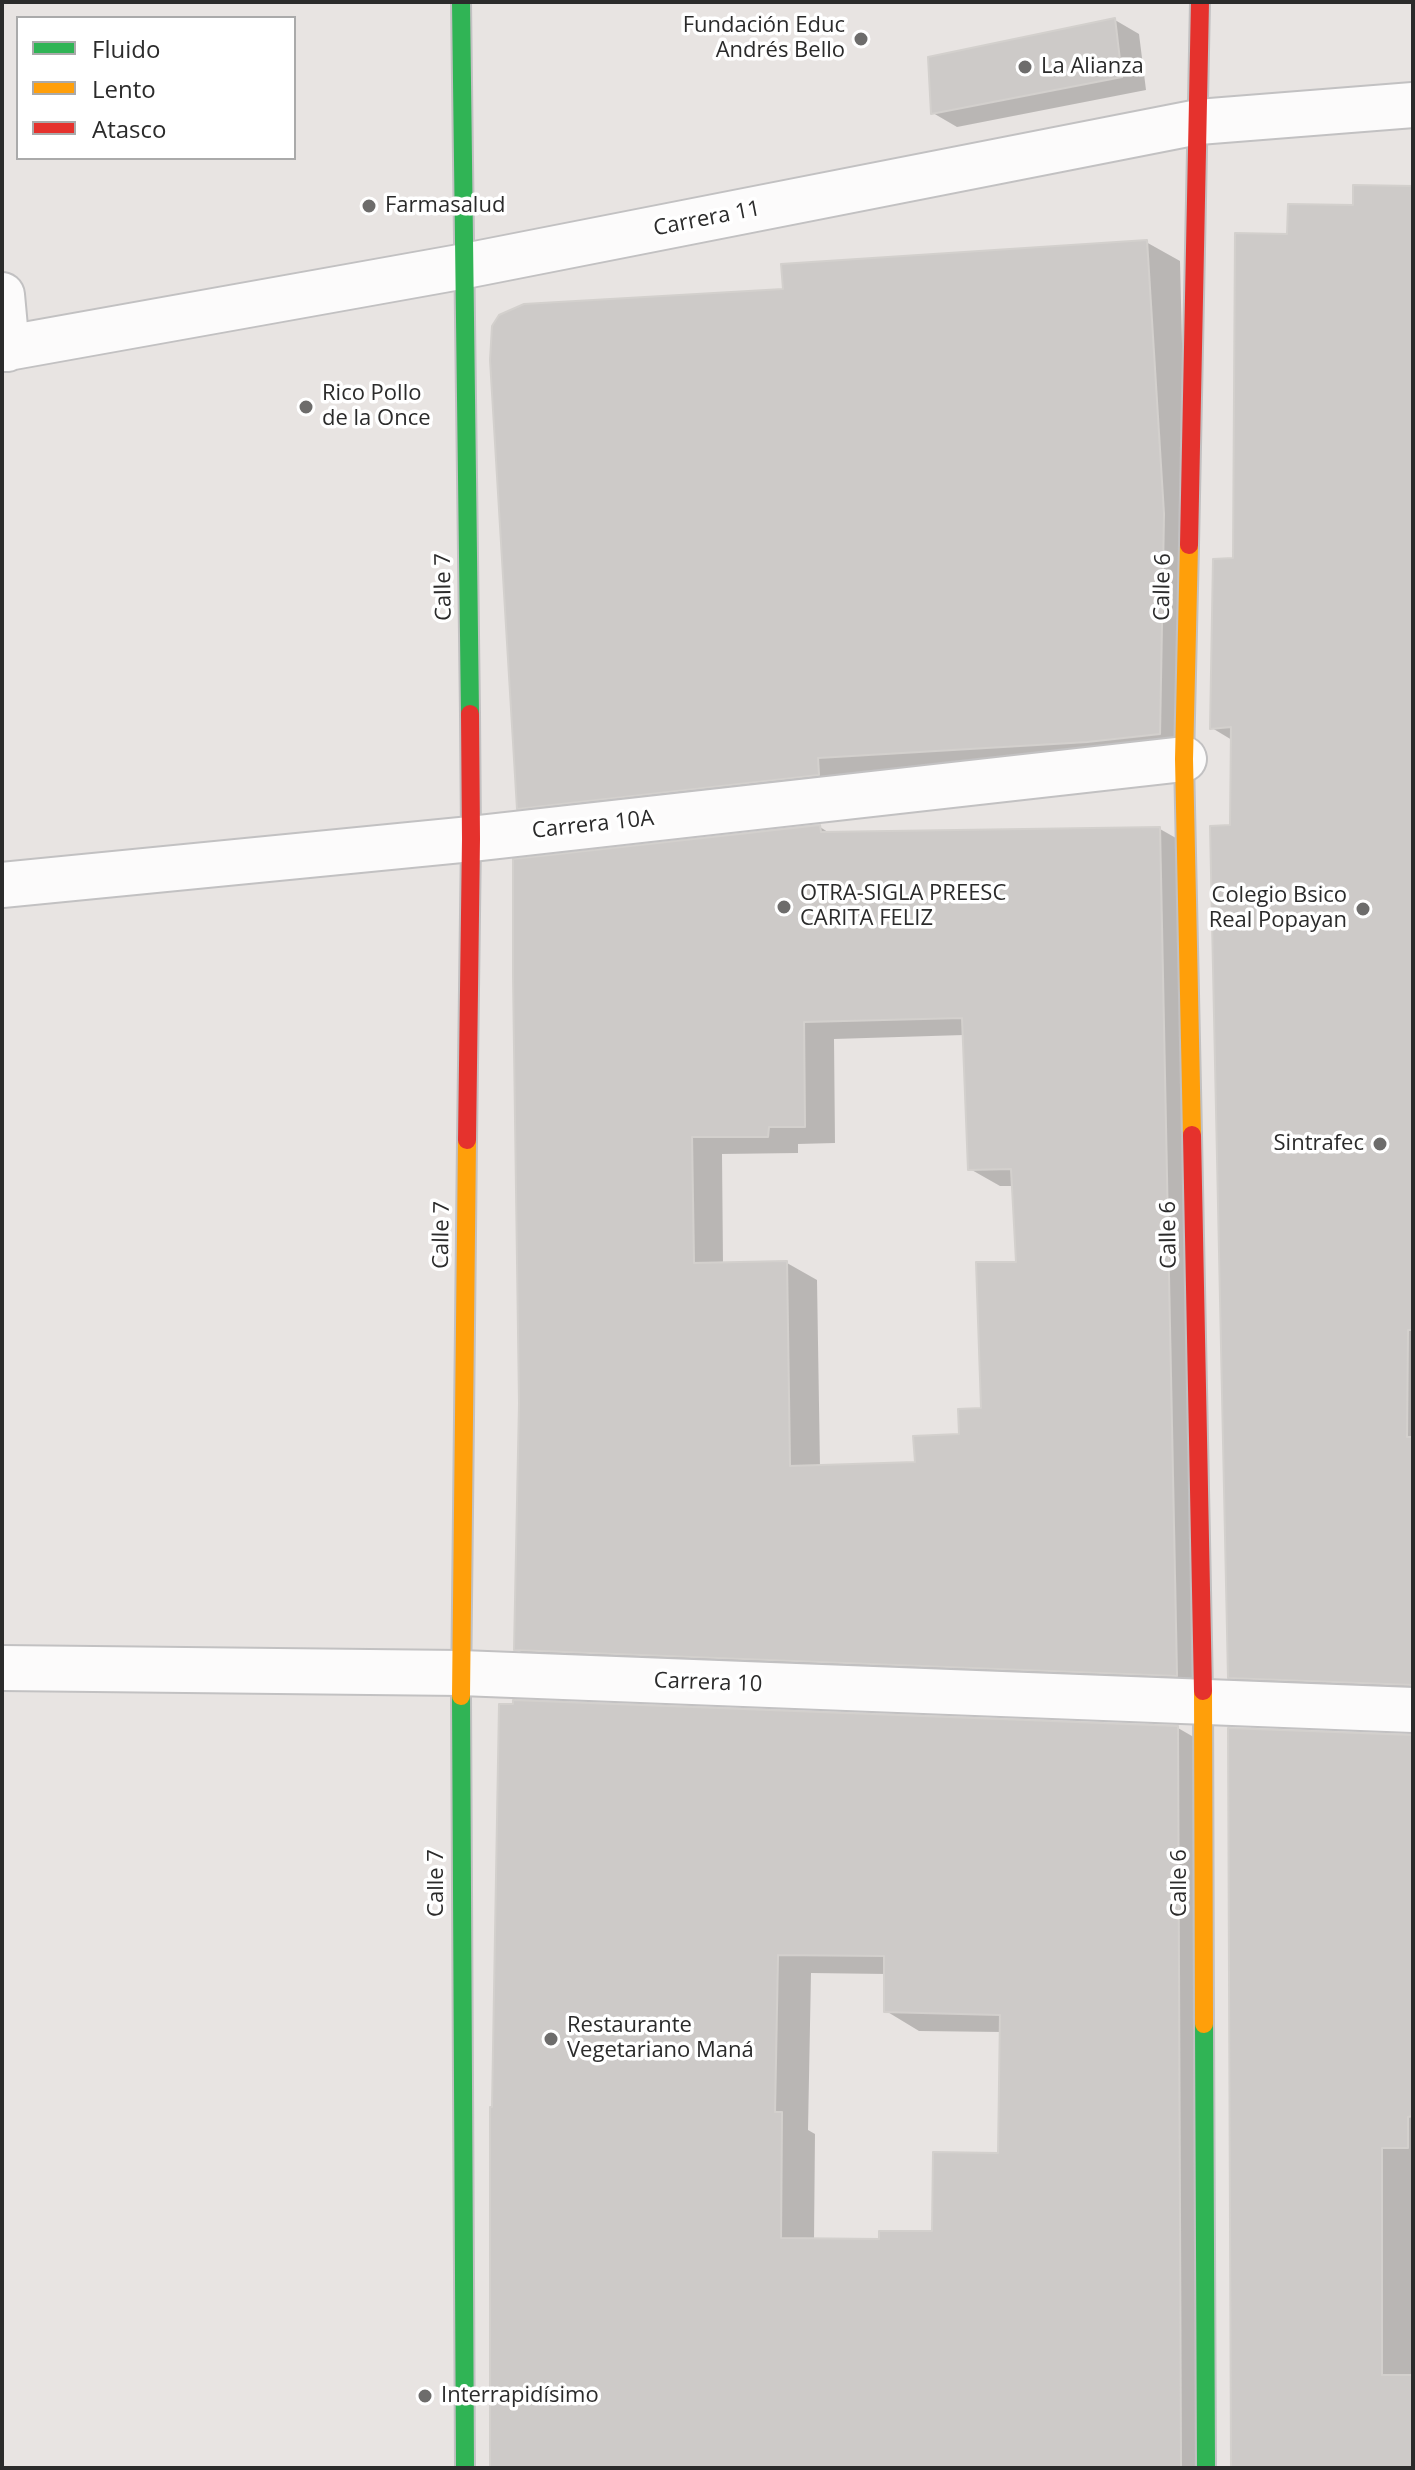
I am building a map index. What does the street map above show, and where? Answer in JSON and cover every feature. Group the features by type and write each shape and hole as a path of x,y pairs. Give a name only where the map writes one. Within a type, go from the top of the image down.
{"street":[{"name":"Calle 7","path":"461,2 471,839 461,1673 465,2468"},
{"name":"Calle 6","path":"1200,2 1184,759 1203,1702 1206,2468"},
{"name":"Carrera 11","path":"5,349 465,266 1198,122 1413,105"},
{"path":"2,295 5,349"},
{"name":"Carrera 10A","path":"2,885 471,839 1184,759"},
{"name":"Carrera 10","path":"2,1668 461,1673 1413,1710"}],"building":[{"name":"La Alianza","path":"1115,18 1122,77 931,114 928,57"},
{"path":"1353,185 1413,186 1413,1330 1408,1330 1407,1437 1413,1437 1413,1685 1228,1678 1210,826 1230,825 1231,727 1210,729 1213,559 1233,558 1235,233 1287,234 1288,204 1353,205"},
{"path":"1147,240 1164,514 1160,734 1087,742 818,758 819,775 517,809 490,360 492,326 499,315 524,304 783,289 781,264"},
{"path":"820,825 821,832 1160,827 1177,1676 514,1650 519,1403 513,859","holes":["962,1018 968,1170 1011,1169 1016,1262 976,1262 981,1408 958,1409 959,1434 913,1436 915,1462 790,1466 787,1261 694,1263 692,1137 768,1137 769,1127 805,1127 804,1022"]},
{"path":"513,1700 1178,1726 1181,2468 490,2468 490,2107 499,1704 513,1704","holes":["778,1955 884,1956 884,2012 1000,2015 998,2153 933,2152 932,2231 879,2231 879,2239 781,2238 782,2112 775,2112"]},
{"path":"1228,1728 1413,1735 1413,2116 1408,2117 1408,2148 1382,2148 1382,2375 1413,2375 1413,2468 1231,2468"}],"traffic: fast":[{"path":"461,2 470,714"},
{"path":"461,1696 465,2468"},
{"path":"1204,2024 1206,2468"}],"traffic: slow":[{"path":"1189,545 1184,759 1192,1135"},
{"path":"461,1696 467,1140"},
{"path":"1203,1691 1204,2024"}],"traffic: jam":[{"path":"1189,545 1200,2"},
{"path":"467,1140 470,714"},
{"path":"1192,1135 1203,1691"}],"place":[{"name":"Fundación Educ Andrés Bello","path":"861,39"},
{"name":"La Alianza","path":"1025,67"},
{"name":"Farmasalud","path":"369,206"},
{"name":"Rico Pollo de la Once","path":"306,407"},
{"name":"OTRA-SIGLA PREESC CARITA FELIZ","path":"784,907"},
{"name":"Colegio Bsico Real Popayan","path":"1363,909"},
{"name":"Sintrafec","path":"1380,1144"},
{"name":"Restaurante Vegetariano Maná","path":"551,2039"},
{"name":"Interrapidísimo","path":"425,2396"}]}
